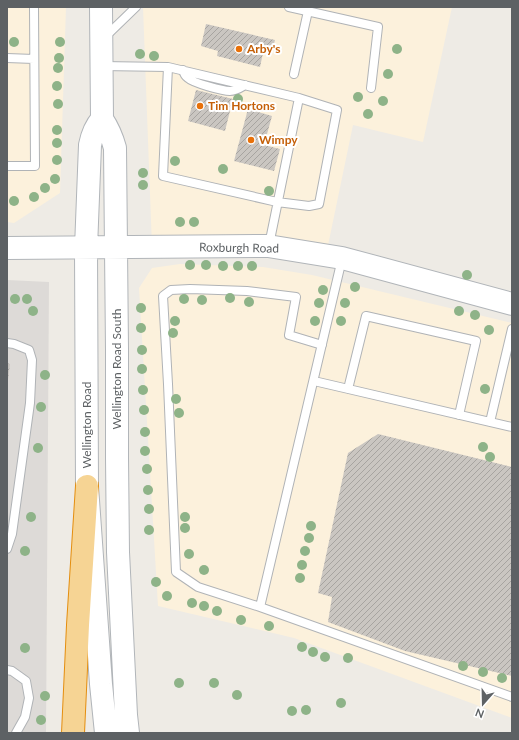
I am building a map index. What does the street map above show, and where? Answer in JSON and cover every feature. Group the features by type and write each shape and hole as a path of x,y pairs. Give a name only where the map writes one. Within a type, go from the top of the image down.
{"highway":[{"path":"73,733 78,624 88,486"}],"main road":[{"name":"Wellington Road South","path":"101,7 102,119 108,128 115,148 118,552 128,733"},
{"name":"Wellington Road","path":"102,119 96,127 90,145 86,248 88,486 100,676 106,733"},
{"name":"Roxburgh Road","path":"7,248 268,246 342,258 512,304"}],"lane":[{"path":"7,166 35,166 34,7"},
{"path":"101,41 136,7"},
{"path":"288,7 378,27 371,88"},
{"path":"294,74 308,11"},
{"path":"7,58 34,59"},
{"path":"101,66 168,67 299,98 337,110 319,204 309,206 277,202 163,176 168,67"},
{"path":"268,246 299,98"},
{"path":"260,607 342,258"},
{"path":"322,344 289,335 296,297 247,291 190,289 171,290 163,296 176,572 198,587 260,607 512,697"},
{"path":"348,389 366,316 476,341 459,415"},
{"path":"490,422 512,329"},
{"path":"7,343 29,350 32,360 30,403 27,426 12,534 7,549"},
{"path":"314,381 512,427"},
{"path":"7,670 12,671 26,681 29,698 25,718 16,733"}],"shaded area":[{"path":"7,7 66,7 60,193 14,223 7,222"},
{"path":"143,7 452,7 423,142 353,125 326,255 152,247"},
{"path":"180,264 263,267 312,275 512,323 512,718 294,638 158,606 139,288 152,268"},
{"path":"7,280 49,282 46,733 7,733"}],"building":[{"path":"206,24 275,40 271,55 263,53 260,67 217,56 218,51 201,46"},
{"path":"196,90 233,99 225,131 188,121"},
{"path":"248,109 272,116 264,145 280,149 274,171 234,161"},
{"path":"7,363 10,364 8,380 7,380"},
{"path":"378,434 512,467 512,676 405,651 328,622 332,597 318,593 348,453"}],"place":[{"name":"Arby's","path":"239,49"},
{"name":"Tim Hortons","path":"200,106"},
{"name":"Wimpy","path":"251,140"}]}
